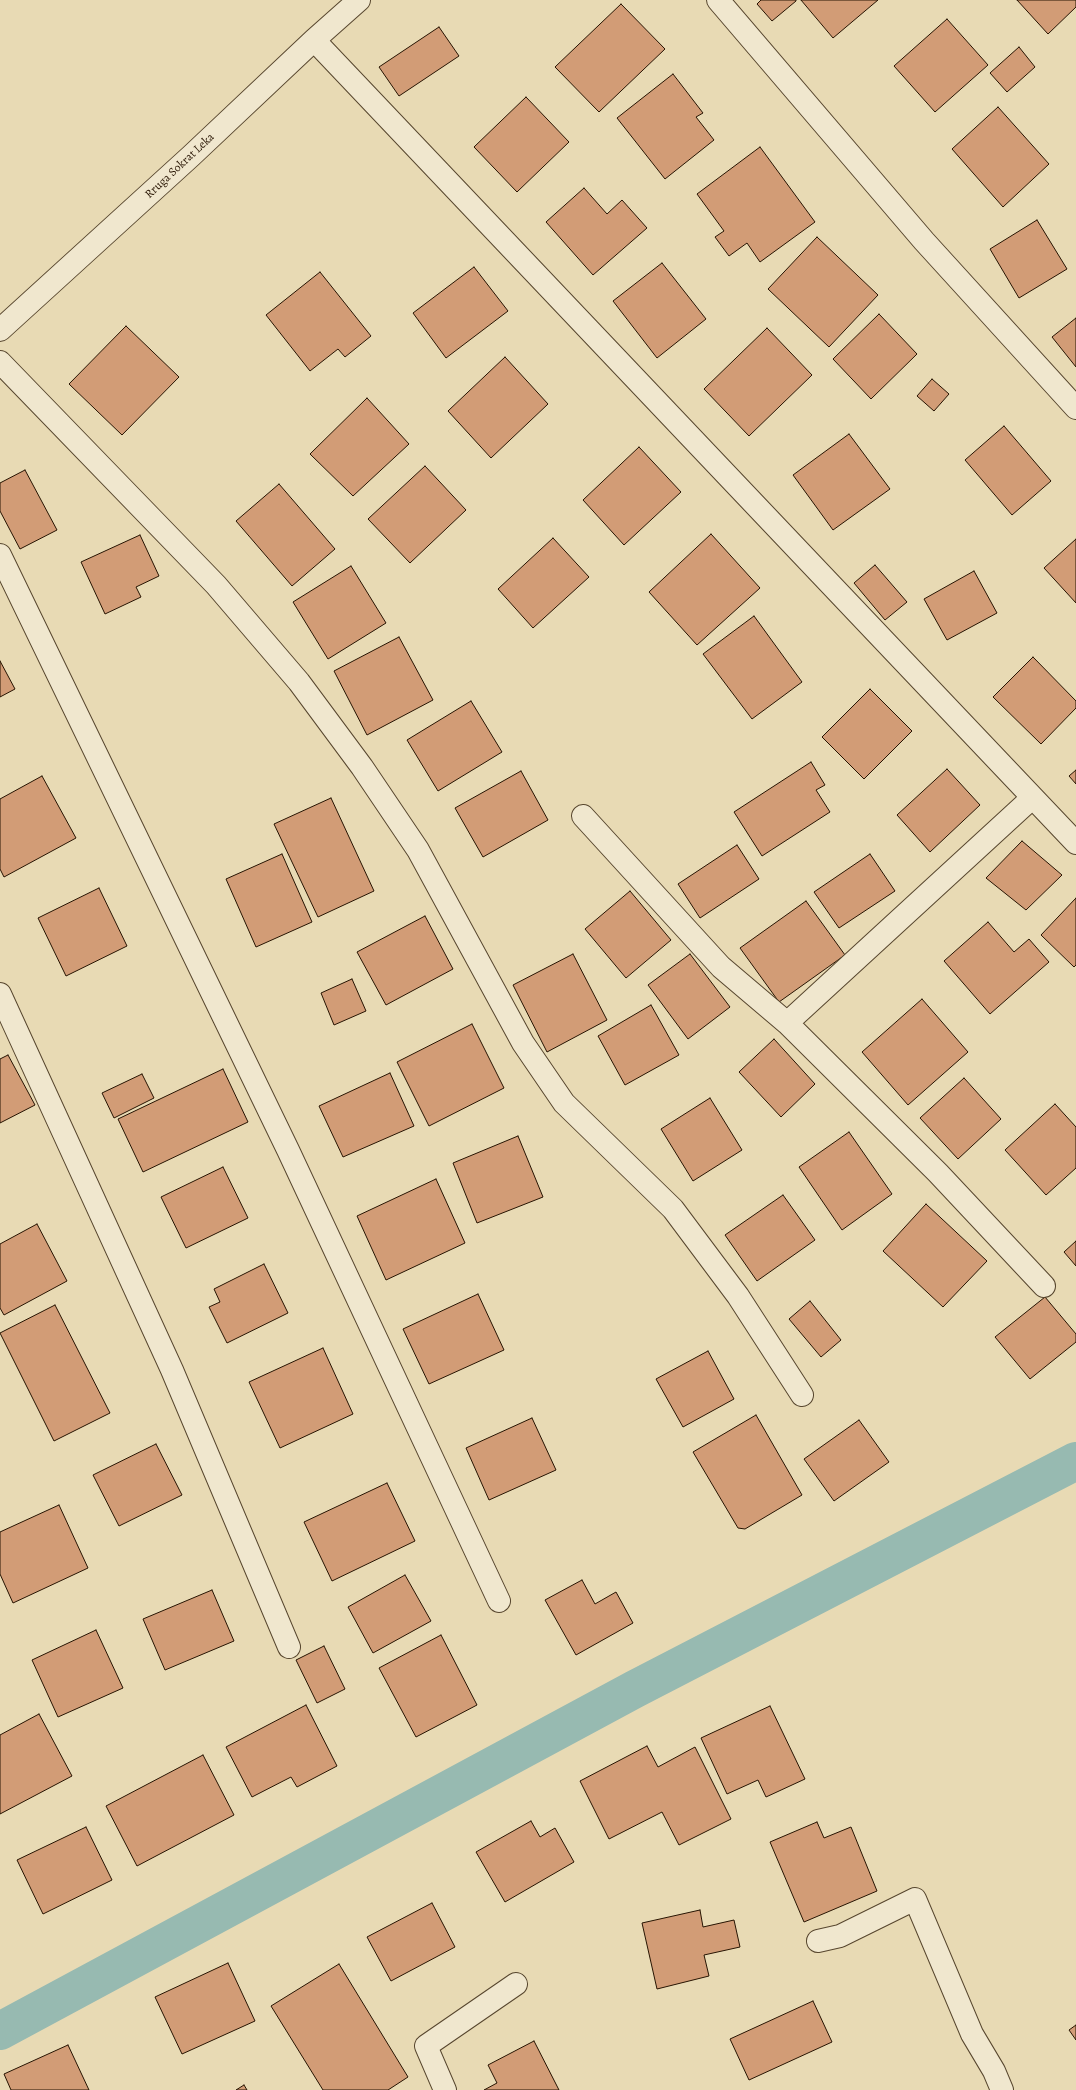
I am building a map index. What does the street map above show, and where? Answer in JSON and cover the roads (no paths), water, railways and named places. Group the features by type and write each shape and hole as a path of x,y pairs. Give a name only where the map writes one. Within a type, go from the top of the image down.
{"street":[{"name":"Rruga Sokrat Leka","path":"0,330 359,0"},
{"path":"718,0 924,241 1076,408"},
{"path":"314,40 1076,843"},
{"path":"0,362 216,585 299,682 362,767 418,850 523,1043 564,1102 673,1209 738,1296 802,1395"},
{"path":"0,555 284,1143 499,1601"},
{"path":"788,1023 1032,798"},
{"path":"583,816 674,918 721,967 788,1023 938,1173 1044,1286"},
{"path":"0,994 172,1370 289,1647"},
{"path":"818,1941 840,1936 915,1899 972,2034 994,2071 1002,2090"},
{"path":"445,2090 426,2046 516,1984"}],"waterway":[{"path":"0,2031 635,1689 1076,1461"}]}
